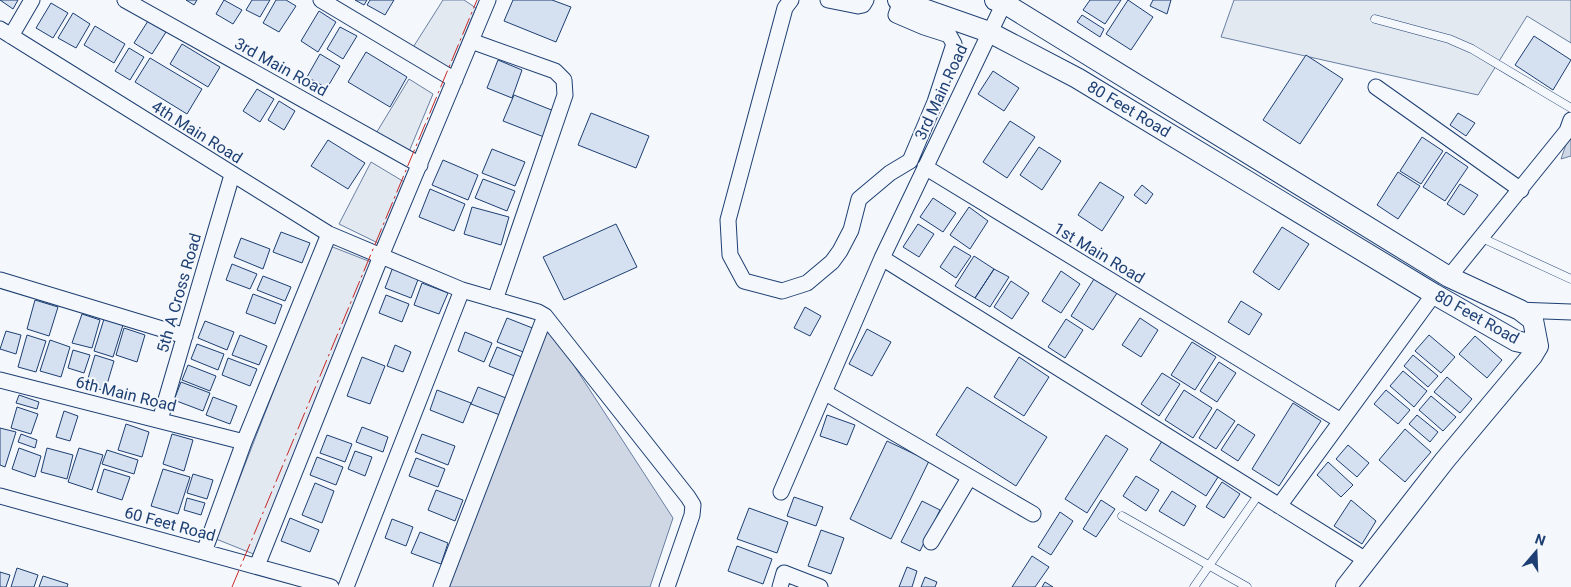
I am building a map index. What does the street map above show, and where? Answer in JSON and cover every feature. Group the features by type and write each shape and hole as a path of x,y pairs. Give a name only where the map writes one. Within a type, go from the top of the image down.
{"main road":[{"name":"80 Feet Road","path":"899,1 989,32 1077,78 1434,294 1516,341 1538,346 1532,320 1520,310 1449,276 1001,1"},
{"path":"1346,587 1445,460 1532,356 1538,346"}],"street":[{"path":"6,33 32,0"},
{"name":"3rd Main Road","path":"125,0 420,165"},
{"path":"320,0 455,80"},
{"path":"257,566 381,256 488,0"},
{"path":"791,0 785,8 728,220 730,255 744,281 782,291 807,282 832,262 850,230 859,199 890,173 910,161 935,102 954,44 948,35 896,15 899,1"},
{"path":"828,0 858,6 863,5 866,0"},
{"name":"3rd Main Road","path":"925,167 989,32 1001,1"},
{"name":"4th Main Road","path":"6,33 329,234 462,290 538,312 545,316"},
{"path":"471,40 556,71 564,80 565,95 495,300"},
{"path":"1376,87 1521,190"},
{"path":"1449,276 1565,141 1571,120"},
{"path":"781,492 882,258 925,167"},
{"name":"1st Main Road","path":"925,167 1341,421"},
{"name":"5th A Cross Road","path":"160,420 232,175"},
{"path":"204,552 244,442 329,234"},
{"path":"882,258 1366,560"},
{"path":"0,280 185,336"},
{"path":"346,587 462,290"},
{"path":"1279,506 1434,294"},
{"path":"1520,310 1571,312"},
{"path":"441,587 545,316"},
{"path":"545,316 693,505 692,515 667,587"},
{"name":"6th Main Road","path":"0,380 244,442"},
{"path":"824,392 1033,514"},
{"path":"930,542 969,478"},
{"name":"60 Feet Road","path":"0,496 331,587"},
{"path":"780,587 784,573 820,587"}],"lane":[{"path":"1375,20 1449,39 1472,48 1571,108"},
{"path":"1482,238 1571,279"},
{"path":"1194,587 1260,494"},
{"path":"1122,516 1247,587"}],"shaded area":[{"path":"443,0 464,0 476,8 449,73 412,49"},
{"path":"1234,0 1571,0 1571,43 1527,16 1478,95 1221,37"},
{"path":"409,79 433,94 408,154 375,135"},
{"path":"1571,130 1571,156 1561,159"},
{"path":"371,162 406,183 380,244 339,224"},
{"path":"330,246 371,262 256,555 216,539"},
{"path":"547,324 673,518 650,587 444,587"}],"building":[{"path":"0,0 18,0 13,9"},
{"path":"186,0 197,0 194,5"},
{"path":"224,0 242,10 233,24 216,14"},
{"path":"252,0 270,0 260,17 246,10"},
{"path":"276,0 286,0 296,6 279,32 263,23"},
{"path":"355,0 367,0 364,5"},
{"path":"370,0 394,0 385,15 367,5"},
{"path":"513,0 552,0 571,7 556,42 504,21"},
{"path":"1090,0 1121,0 1105,24 1083,10"},
{"path":"1128,0 1153,17 1131,50 1106,34"},
{"path":"1153,0 1171,0 1167,14 1150,6"},
{"path":"51,3 68,13 53,38 36,28"},
{"path":"319,11 336,22 318,52 301,41"},
{"path":"73,13 90,24 76,48 58,38"},
{"path":"1082,15 1104,29 1100,37 1077,22"},
{"path":"148,21 166,32 152,54 134,43"},
{"path":"95,26 125,44 114,63 84,45"},
{"path":"340,27 357,36 343,59 327,49"},
{"path":"1534,36 1571,60 1553,90 1515,65"},
{"path":"182,44 220,67 208,87 170,64"},
{"path":"129,48 144,57 130,80 115,71"},
{"path":"366,52 407,77 390,107 348,82"},
{"path":"320,54 340,66 327,88 307,77"},
{"path":"1306,55 1343,79 1300,144 1263,120"},
{"path":"150,58 202,89 187,114 135,82"},
{"path":"498,60 522,70 512,98 487,88"},
{"path":"993,71 1019,88 1004,111 978,94"},
{"path":"257,89 274,99 260,122 243,111"},
{"path":"514,95 554,111 544,137 503,121"},
{"path":"279,101 295,111 284,130 268,120"},
{"path":"591,113 649,136 636,168 578,145"},
{"path":"1458,113 1475,123 1466,136 1450,125"},
{"path":"1010,121 1035,137 1007,178 983,162"},
{"path":"1422,137 1443,151 1421,184 1400,171"},
{"path":"328,140 365,163 348,189 311,166"},
{"path":"1039,147 1061,161 1042,190 1020,175"},
{"path":"492,149 525,162 515,186 482,173"},
{"path":"1446,152 1468,167 1445,201 1423,187"},
{"path":"443,160 478,175 468,200 432,185"},
{"path":"1398,172 1420,186 1398,219 1377,205"},
{"path":"483,179 515,191 507,211 475,198"},
{"path":"1100,182 1124,197 1102,231 1078,215"},
{"path":"1460,184 1478,195 1464,215 1447,204"},
{"path":"1142,185 1153,194 1146,204 1134,195"},
{"path":"430,189 465,204 454,231 419,217"},
{"path":"933,198 956,213 943,232 920,217"},
{"path":"472,207 509,217 501,245 464,234"},
{"path":"969,207 988,221 970,249 950,235"},
{"path":"616,224 637,267 564,300 543,257"},
{"path":"918,224 934,234 919,257 903,247"},
{"path":"1282,227 1309,244 1279,290 1253,272"},
{"path":"281,232 310,243 302,263 273,252"},
{"path":"241,238 270,249 263,269 234,257"},
{"path":"954,246 971,256 956,278 940,267"},
{"path":"974,256 994,269 975,298 955,286"},
{"path":"232,264 257,274 250,289 226,280"},
{"path":"393,267 419,277 411,298 385,288"},
{"path":"994,269 1009,277 990,307 975,298"},
{"path":"1061,271 1080,284 1061,313 1042,301"},
{"path":"263,276 291,287 285,301 257,290"},
{"path":"1094,279 1117,293 1093,330 1071,316"},
{"path":"1011,281 1029,293 1012,319 994,307"},
{"path":"422,283 448,293 439,314 414,305"},
{"path":"253,294 282,305 275,324 246,313"},
{"path":"386,295 409,304 402,322 379,313"},
{"path":"35,300 58,307 49,336 27,329"},
{"path":"1241,301 1262,314 1249,335 1228,322"},
{"path":"805,307 821,316 810,336 794,328"},
{"path":"82,314 100,320 92,348 72,343"},
{"path":"507,318 535,329 526,353 497,342"},
{"path":"1140,318 1158,330 1141,357 1122,345"},
{"path":"104,319 123,325 113,357 94,351"},
{"path":"1066,319 1083,330 1065,358 1048,347"},
{"path":"205,321 234,332 227,350 198,338"},
{"path":"124,328 145,335 137,362 116,355"},
{"path":"867,329 891,342 872,376 849,364"},
{"path":"6,331 21,335 16,354 0,349"},
{"path":"465,332 492,343 484,362 458,351"},
{"path":"27,335 46,341 36,372 18,367"},
{"path":"240,335 267,346 259,365 232,355"},
{"path":"1429,335 1455,357 1441,373 1415,351"},
{"path":"1475,336 1502,360 1487,378 1459,354"},
{"path":"50,340 70,347 61,377 40,371"},
{"path":"1192,342 1216,357 1195,390 1171,375"},
{"path":"197,344 224,354 218,370 191,359"},
{"path":"395,345 411,352 403,372 387,366"},
{"path":"497,347 524,358 517,377 489,366"},
{"path":"73,350 90,355 84,373 68,368"},
{"path":"95,355 114,361 105,391 86,385"},
{"path":"1413,355 1438,376 1428,387 1404,366"},
{"path":"362,357 385,366 370,404 347,396"},
{"path":"1019,357 1049,377 1024,416 994,397"},
{"path":"228,358 257,369 250,386 222,375"},
{"path":"1219,362 1236,373 1217,402 1200,391"},
{"path":"188,365 216,376 210,391 182,380"},
{"path":"1403,371 1427,391 1414,407 1390,386"},
{"path":"1162,373 1180,384 1159,416 1141,404"},
{"path":"1447,377 1472,399 1460,413 1434,392"},
{"path":"181,382 210,393 203,411 174,400"},
{"path":"478,387 506,398 500,415 471,404"},
{"path":"967,387 1047,437 1016,486 936,435"},
{"path":"437,390 471,403 463,423 430,410"},
{"path":"1184,390 1212,408 1193,438 1165,420"},
{"path":"1386,390 1410,410 1398,424 1374,404"},
{"path":"19,395 39,402 37,409 16,403"},
{"path":"1431,396 1456,417 1443,431 1419,410"},
{"path":"213,397 237,406 230,424 206,415"},
{"path":"1293,403 1321,421 1279,486 1252,469"},
{"path":"17,407 38,414 31,434 11,428"},
{"path":"1217,409 1235,421 1216,449 1199,438"},
{"path":"64,411 78,416 70,441 56,437"},
{"path":"827,415 855,425 847,445 820,436"},
{"path":"1417,415 1438,432 1430,442 1409,424"},
{"path":"126,424 149,432 142,457 118,450"},
{"path":"1238,424 1255,435 1238,461 1221,450"},
{"path":"362,427 388,437 383,452 356,442"},
{"path":"0,428 16,432 5,467 0,465"},
{"path":"1405,429 1431,452 1405,482 1379,460"},
{"path":"21,434 37,440 35,448 18,442"},
{"path":"172,434 193,440 184,471 163,464"},
{"path":"422,434 455,446 448,465 415,452"},
{"path":"327,435 352,444 345,462 320,453"},
{"path":"1106,435 1128,449 1087,513 1065,499"},
{"path":"887,441 929,461 891,539 850,519"},
{"path":"1162,441 1218,477 1206,496 1150,460"},
{"path":"1348,445 1369,463 1357,477 1336,459"},
{"path":"19,448 41,456 35,477 12,469"},
{"path":"47,448 73,455 67,479 41,472"},
{"path":"79,448 103,455 92,490 68,482"},
{"path":"107,450 138,460 134,474 102,464"},
{"path":"355,451 372,457 365,476 348,469"},
{"path":"317,457 343,467 336,485 310,475"},
{"path":"416,458 445,469 438,487 409,476"},
{"path":"1328,462 1353,485 1341,497 1317,475"},
{"path":"104,469 130,477 122,500 97,492"},
{"path":"163,469 190,477 178,514 151,506"},
{"path":"193,474 213,480 207,499 187,493"},
{"path":"1136,476 1159,490 1146,511 1123,496"},
{"path":"1222,482 1240,494 1224,518 1206,507"},
{"path":"315,483 334,491 322,523 302,515"},
{"path":"436,490 463,500 455,521 428,510"},
{"path":"1172,491 1196,506 1184,526 1159,511"},
{"path":"794,497 823,507 816,526 787,516"},
{"path":"187,498 205,503 201,515 184,510"},
{"path":"1101,500 1115,509 1096,537 1083,529"},
{"path":"1351,500 1376,521 1362,544 1334,526"},
{"path":"922,501 940,510 920,551 901,542"},
{"path":"749,508 788,522 777,553 737,539"},
{"path":"1060,512 1073,521 1051,555 1038,547"},
{"path":"290,518 319,530 310,552 281,541"},
{"path":"392,519 413,527 406,546 385,538"},
{"path":"821,530 844,538 831,574 808,566"},
{"path":"420,532 448,543 441,564 411,553"},
{"path":"737,546 772,559 763,584 728,571"},
{"path":"1032,556 1049,567 1035,587 1012,587"},
{"path":"907,567 917,571 912,587 899,587"},
{"path":"17,568 38,575 34,587 11,587"},
{"path":"0,572 10,575 6,587 0,587"},
{"path":"43,576 68,584 67,587 39,587"},
{"path":"925,577 937,582 935,587 921,587"},
{"path":"1045,582 1053,587 1042,587"}],"power":[{"path":"232,587 477,0"}]}
